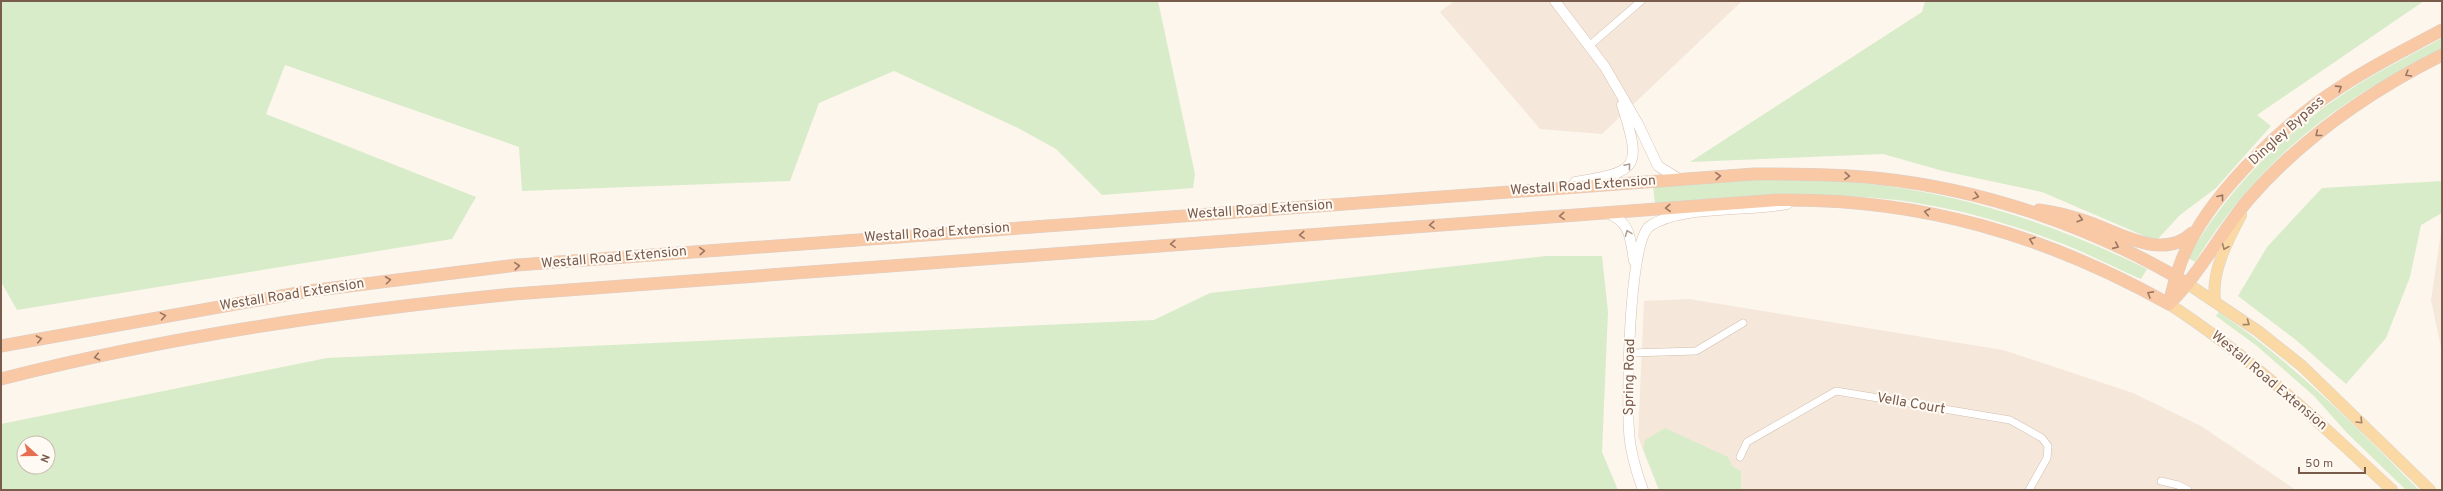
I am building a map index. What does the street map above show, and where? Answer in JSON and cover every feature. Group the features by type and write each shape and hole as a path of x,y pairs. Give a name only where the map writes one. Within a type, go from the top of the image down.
{"highway":[{"name":"Dingley Bypass","path":"2169,304 2185,251 2197,228 2243,172 2307,110 2361,74 2442,30"},
{"name":"Dingley Bypass","path":"2169,304 2188,284 2215,243 2248,200 2295,153 2348,110 2442,55"},
{"name":"Westall Road Extension","path":"1,346 309,291 510,266 1754,174 1875,178 1954,191 2014,207 2090,234 2188,284"},
{"name":"Westall Road Extension","path":"1,379 94,357 185,340 326,317 451,300 601,286 1755,201 1843,201 1906,208 2005,231 2085,260 2169,304"},
{"path":"2014,207 2057,212 2086,221 2128,238 2155,244 2177,243 2190,236 2197,228"}],"main road":[{"path":"1555,1 1615,84 1658,166 1679,179"},
{"path":"1523,190 1609,177 1619,174 1630,165 1634,152 1634,145 1615,84"},
{"name":"Spring Road","path":"1643,490 1631,450 1629,431 1630,353 1635,263 1643,236 1648,226 1689,214 1766,208 1804,200"},
{"path":"2215,301 2215,285 2222,256 2248,200"},
{"name":"Spring Road","path":"1606,212 1620,219 1628,230 1635,263"},
{"name":"Westall Road Extension","path":"2188,284 2215,301 2302,366 2430,490"},
{"name":"Westall Road Extension","path":"2169,304 2249,361 2392,490"}],"street":[{"path":"1589,46 1641,1"},
{"path":"1630,353 1696,351 1743,323"},
{"name":"Vella Court","path":"1740,457 1747,442 1836,391 2010,420 2042,438 2048,446 2047,458 2029,490"},
{"path":"2161,481 2178,484 2188,490"}],"shaded area":[{"path":"1454,1 1742,1 1602,134 1540,129 1440,12"},
{"path":"2442,225 2442,352 2431,300"},
{"path":"1689,299 2003,350 2133,393 2201,426 2296,490 1659,490 1638,437 1644,301"}],"green space":[{"path":"1,1 1158,1 1195,174 1193,188 1102,195 1056,149 1018,128 894,71 819,103 790,181 522,191 519,147 285,65 266,114 476,197 452,239 17,310 1,282"},
{"path":"1925,1 2424,1 2257,115 2271,126 2216,188 2180,215 2156,241 2042,192 1943,171 1883,154 1690,162 1922,12"},
{"path":"2442,38 2442,49 2358,95 2303,136 2262,174 2226,216 2195,262 2188,258 2204,232 2241,183 2284,140 2308,120 2357,85"},
{"path":"1755,179 1848,182 1936,194 2008,213 2044,225 2079,238 2147,269 2141,279 2069,246 2031,232 1945,208 1886,199 1806,196 1655,204 1653,186"},
{"path":"2442,181 2442,213 2421,225 2410,277 2386,338 2346,384 2296,340 2238,296 2267,247 2322,188"},
{"path":"1546,256 1602,256 1608,312 1602,452 1618,490 1,490 1,424 327,358 1154,320 1210,293"},
{"path":"2219,312 2273,352 2323,396 2372,442 2419,490 2406,490 2347,433 2314,396 2257,346 2216,316"},
{"path":"1665,428 1728,457 1733,467 1741,471 1741,490 1659,490 1643,449 1645,440"}]}
